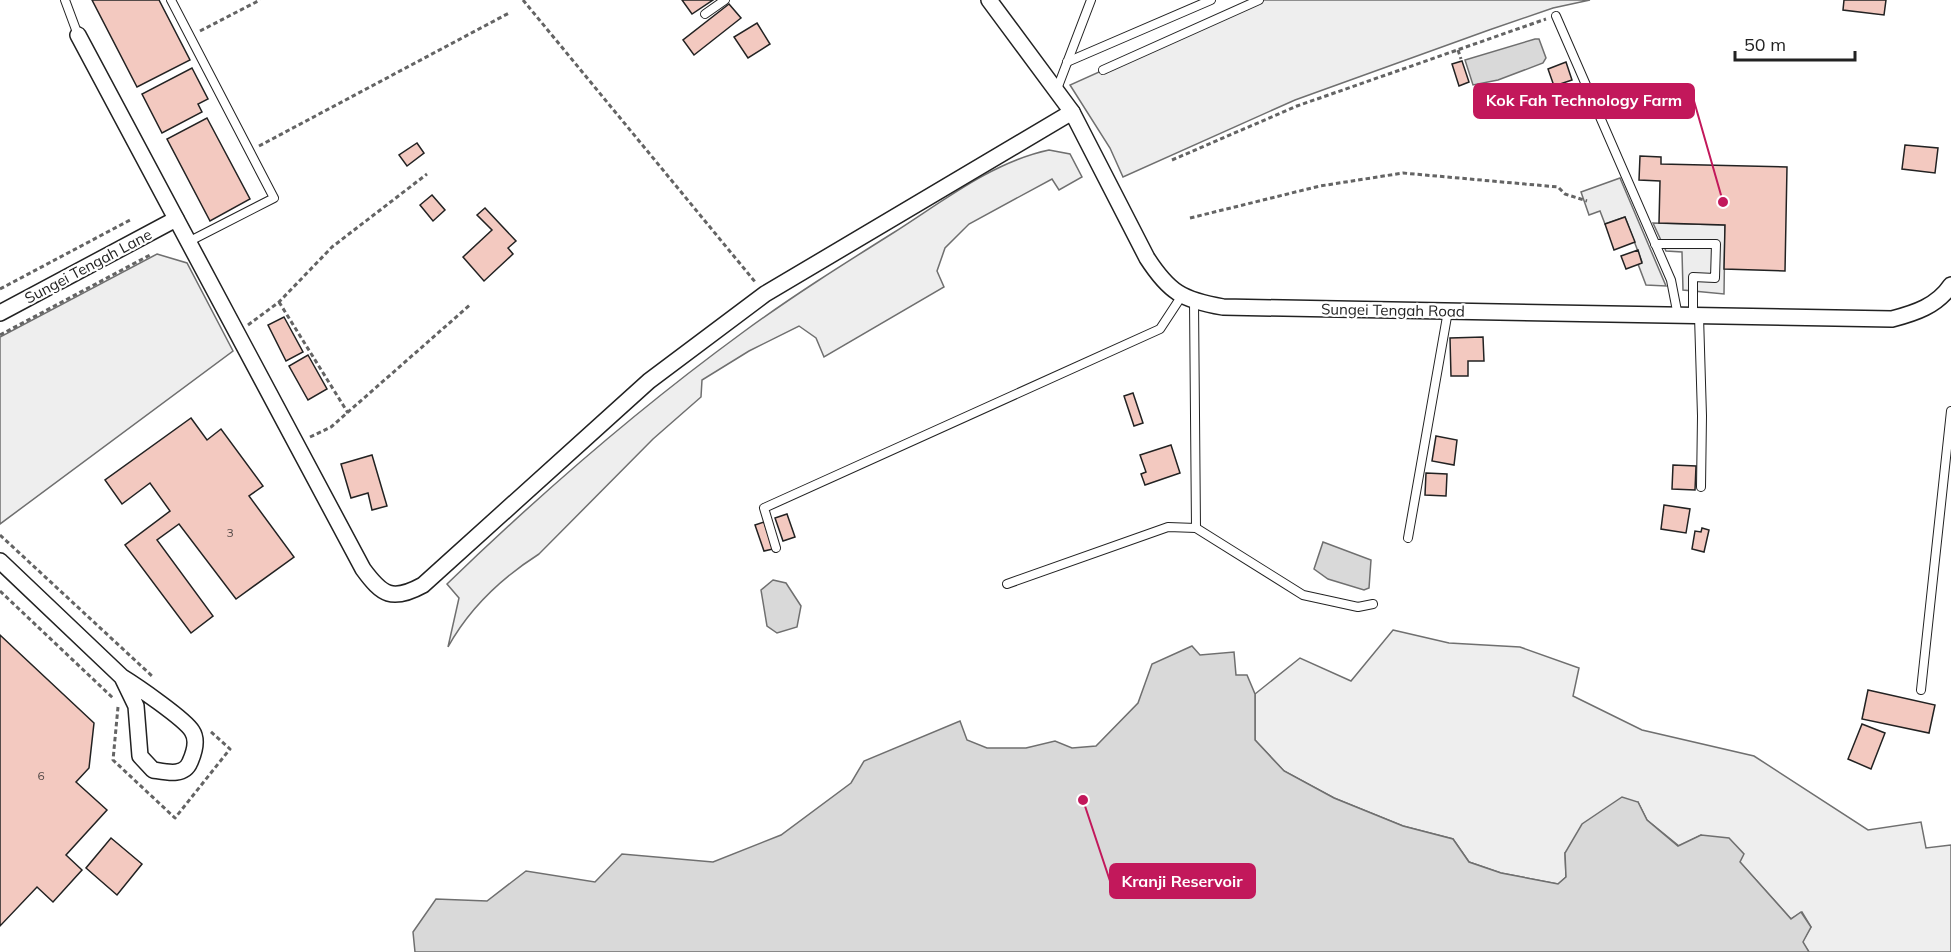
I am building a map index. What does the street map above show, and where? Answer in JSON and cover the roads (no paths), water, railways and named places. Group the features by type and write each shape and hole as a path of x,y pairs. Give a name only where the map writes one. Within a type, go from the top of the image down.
{"street":[{"path":"988,0 1057,89 1072,112 1146,258 1161,281 1188,300"},
{"path":"78,35 298,443 363,569 377,588 389,594 410,592 423,585 649,381 765,294 1072,112"},
{"name":"Sungei Tengah Lane","path":"0,313 176,219"},
{"name":"Sungei Tengah Road","path":"1188,300 1222,307 1892,319 1930,306 1949,294"},
{"path":"0,561 122,677 143,690 192,731 196,747 189,765 176,774 153,771 140,756 136,706 122,677"}],"lane":[{"path":"65,0 78,35"},
{"path":"171,0 274,198 188,242"},
{"path":"705,14 724,0"},
{"path":"1057,89 1091,0"},
{"path":"1067,62 1210,0"},
{"path":"1103,70 1259,0"},
{"path":"1556,16 1676,295 1690,316"},
{"path":"1655,244 1716,244 1715,278 1694,277 1690,316 1702,416 1701,487"},
{"path":"1188,300 1196,528"},
{"path":"776,548 764,508 1160,329 1188,300"},
{"path":"1408,538 1448,311"},
{"path":"1921,690 1951,411"},
{"path":"1007,584 1148,532 1168,527 1196,528 1303,595 1358,607 1373,603"}],"place":[{"name":"Kok Fah Technology Farm","path":"1723,202"},
{"name":"Kranji Reservoir","path":"1083,800"}]}
